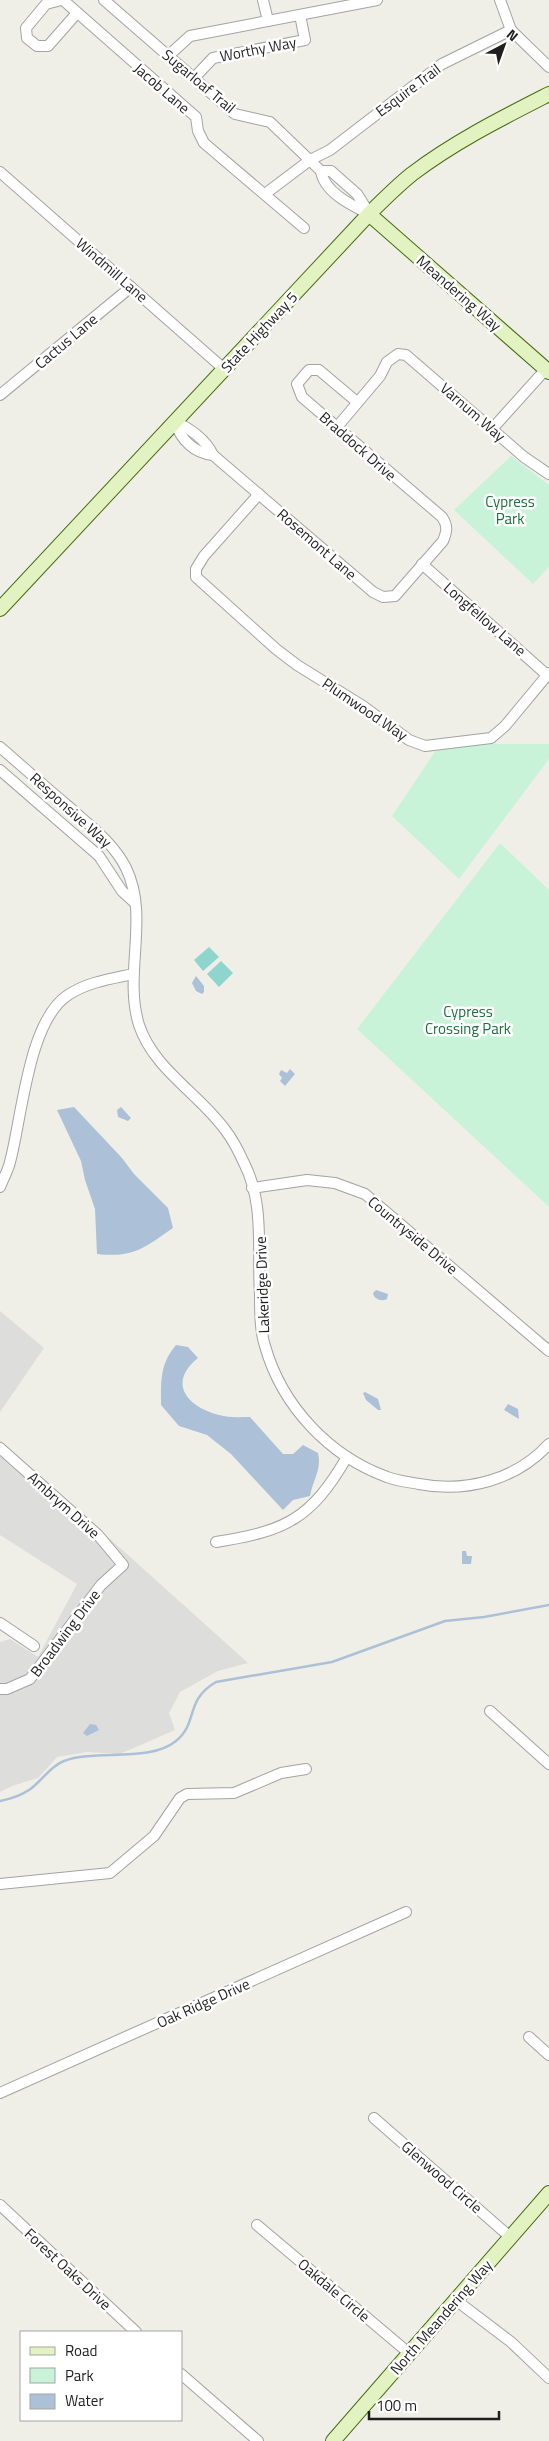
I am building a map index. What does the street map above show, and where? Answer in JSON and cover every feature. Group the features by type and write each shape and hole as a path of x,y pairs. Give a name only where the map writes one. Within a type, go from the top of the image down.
{"main road":[{"name":"State Highway 5","path":"0,609 369,214 410,175 486,126 549,94"},
{"name":"Meandering Way","path":"369,214 547,370"},
{"name":"North Meandering Way","path":"333,2441 457,2301 509,2236 549,2193"}],"street":[{"name":"Sugarloaf Trail","path":"104,0 235,114 270,122 321,171 330,171 357,194 369,214"},
{"path":"263,0 268,21"},
{"name":"Worthy Way","path":"168,56 190,36 377,0"},
{"path":"500,0 511,30 548,66"},
{"name":"Jacob Lane","path":"78,13 48,46 37,46 27,38 26,28 46,4 67,1 78,13 196,117 198,131 204,142 304,228"},
{"name":"Worthy Way","path":"194,78 213,58 305,40 300,15"},
{"name":"Esquire Trail","path":"265,194 310,160 330,150 442,64 511,30"},
{"name":"Windmill Lane","path":"0,172 224,369"},
{"name":"Cactus Lane","path":"1,392 131,287"},
{"name":"Varnum Way","path":"357,402 380,376 387,362 398,354 406,355 524,457 549,474"},
{"name":"Braddock Drive","path":"357,402 319,370 309,370 297,384 302,397 442,518 446,524 446,532 442,541 422,564"},
{"path":"492,429 547,370"},
{"path":"337,427 357,402"},
{"name":"Rosemont Lane","path":"175,422 187,427 209,447 213,455 373,592 384,597 395,596 422,564"},
{"name":"Plumwood Way","path":"259,494 204,556 196,569 196,578 276,649 297,665 363,706 409,740 425,746 491,738 505,726 548,674"},
{"name":"Longfellow Lane","path":"422,564 548,674"},
{"name":"Responsive Way","path":"0,747 115,850 132,884 134,902"},
{"name":"Responsive Way","path":"0,770 100,856 122,891 134,902"},
{"name":"Lakeridge Drive","path":"134,902 136,922 133,974 134,1003 140,1026 151,1050 226,1130 246,1166 259,1217 259,1292 264,1345 276,1377 295,1407 322,1440 346,1457 388,1477 434,1487 469,1486 513,1473 535,1459 549,1444"},
{"path":"0,1187 10,1164 33,1055 41,1030 66,996 91,983 133,974"},
{"name":"Countryside Drive","path":"252,1188 307,1180 336,1183 365,1194 549,1351"},
{"name":"Ambrym Drive","path":"0,1448 98,1535 123,1565"},
{"path":"216,1542 238,1538 294,1520 312,1507 331,1484 346,1457"},
{"name":"Broadwing Drive","path":"0,1690 30,1679 97,1590 123,1565"},
{"path":"0,1623 34,1646"},
{"path":"490,1711 549,1764"},
{"path":"0,1884 110,1873 154,1836 180,1798 187,1794 234,1793 281,1773 306,1769"},
{"name":"Oak Ridge Drive","path":"0,2093 406,1912"},
{"path":"530,2037 549,2055"},
{"name":"Glenwood Circle","path":"374,2118 509,2236"},
{"name":"Forest Oaks Drive","path":"0,2205 135,2331"},
{"name":"Oakdale Circle","path":"257,2225 410,2354"},
{"path":"457,2301 511,2342 549,2378"},
{"path":"182,2375 258,2441"}],"shaded area":[{"path":"209,947 219,957 203,971 194,960"},
{"path":"221,961 233,973 219,987 207,974"},
{"path":"0,1311 44,1348 0,1412"},
{"path":"0,1440 248,1663 218,1671 180,1692 169,1713 175,1730 120,1754 87,1752 57,1757 38,1778 0,1792 0,1642 10,1639 38,1657 77,1584 0,1535"}],"green space":[{"name":"Cypress Park","path":"511,456 549,485 549,567 533,584 454,510"},
{"path":"440,744 549,744 549,759 459,879 392,816"},
{"name":"Cypress Crossing Park","path":"500,843 549,890 549,1207 357,1029"}],"water":[{"path":"196,976 204,986 202,994 196,991 192,983"},
{"path":"290,1069 295,1074 285,1086 280,1081 282,1078 279,1074 281,1070 287,1073"},
{"path":"74,1107 122,1158 134,1174 168,1208 173,1228 138,1250 130,1253 110,1255 97,1254 95,1209 81,1161 57,1110"},
{"path":"121,1107 131,1118 128,1121 118,1117 117,1110"},
{"path":"376,1290 388,1294 387,1299 380,1300 376,1298 373,1293"},
{"path":"176,1345 188,1347 198,1358 189,1367 184,1376 183,1385 185,1393 190,1400 208,1411 223,1416 250,1417 283,1454 293,1454 303,1445 318,1453 319,1464 310,1496 293,1500 283,1510 231,1454 207,1435 179,1426 161,1405 162,1373 167,1359"},
{"path":"365,1392 378,1399 381,1410 378,1410 366,1400 363,1393"},
{"path":"508,1404 518,1409 519,1419 504,1410"},
{"path":"462,1551 466,1551 467,1556 472,1556 471,1564 462,1564"},
{"path":"90,1724 96,1725 99,1730 87,1736 83,1733"}],"waterway":[{"path":"0,1801 15,1797 29,1790 54,1767 64,1761 91,1756 137,1754 165,1748 183,1734 199,1697 216,1682 332,1662 445,1621 484,1617 549,1605"}]}
